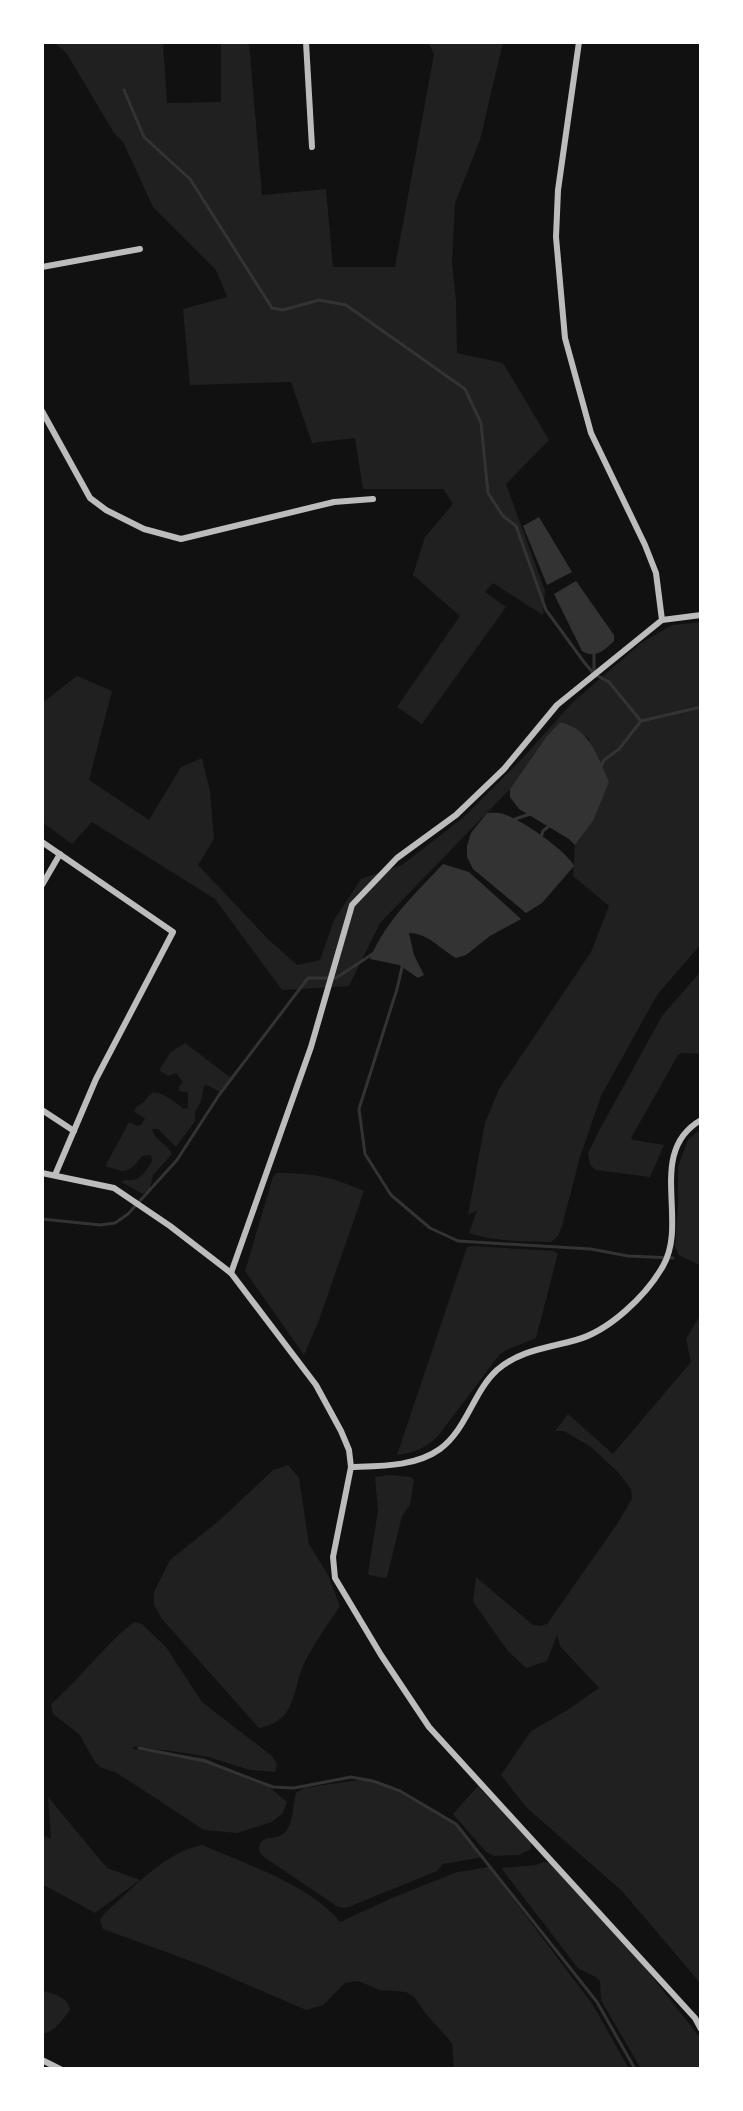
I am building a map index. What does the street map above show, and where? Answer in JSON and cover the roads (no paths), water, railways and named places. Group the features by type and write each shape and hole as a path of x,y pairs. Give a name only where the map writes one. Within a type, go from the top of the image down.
{"street":[{"path":"306,42 312,147"},
{"path":"579,42 558,190 556,237 565,338 591,433 656,573 662,620"},
{"path":"42,267 140,249"},
{"path":"42,411 90,498 106,510 144,529 181,539 334,502 373,499"},
{"path":"231,1273 311,1047 352,905 397,858 456,815 494,778 557,705 662,620 701,615"},
{"path":"42,842 173,932 96,1079 55,1175"},
{"path":"42,885 60,854"},
{"path":"42,1110 74,1131"},
{"path":"351,1467 404,1463 440,1448 460,1426 486,1383 508,1362 533,1350 579,1340 600,1331 629,1307 663,1266 669,1252 671,1166 676,1146 686,1129 701,1120"},
{"path":"42,1173 114,1188 231,1273 316,1385 349,1450 351,1467 333,1557 335,1578 381,1655 429,1727 684,2006 701,2029"},
{"path":"42,2060 60,2069"}],"waterway":[{"path":"124,90 144,137 190,179 272,308 283,310 319,300 346,305 465,389 481,423 488,493 503,516 516,526 546,610 594,674 609,682 641,721"},
{"path":"594,655 594,671"},
{"path":"601,766 641,721 701,707"},
{"path":"515,819 530,814"},
{"path":"540,840 549,826"},
{"path":"42,1219 100,1225 115,1223 128,1214 177,1160 219,1095 308,978 336,978 374,953"},
{"path":"403,963 359,1109 365,1154 391,1195 430,1228 458,1241 591,1249 628,1256 673,1258"},
{"path":"139,1748 205,1761 273,1787 294,1788 351,1777 373,1781 400,1791 456,1824 597,2002 635,2069"}]}
